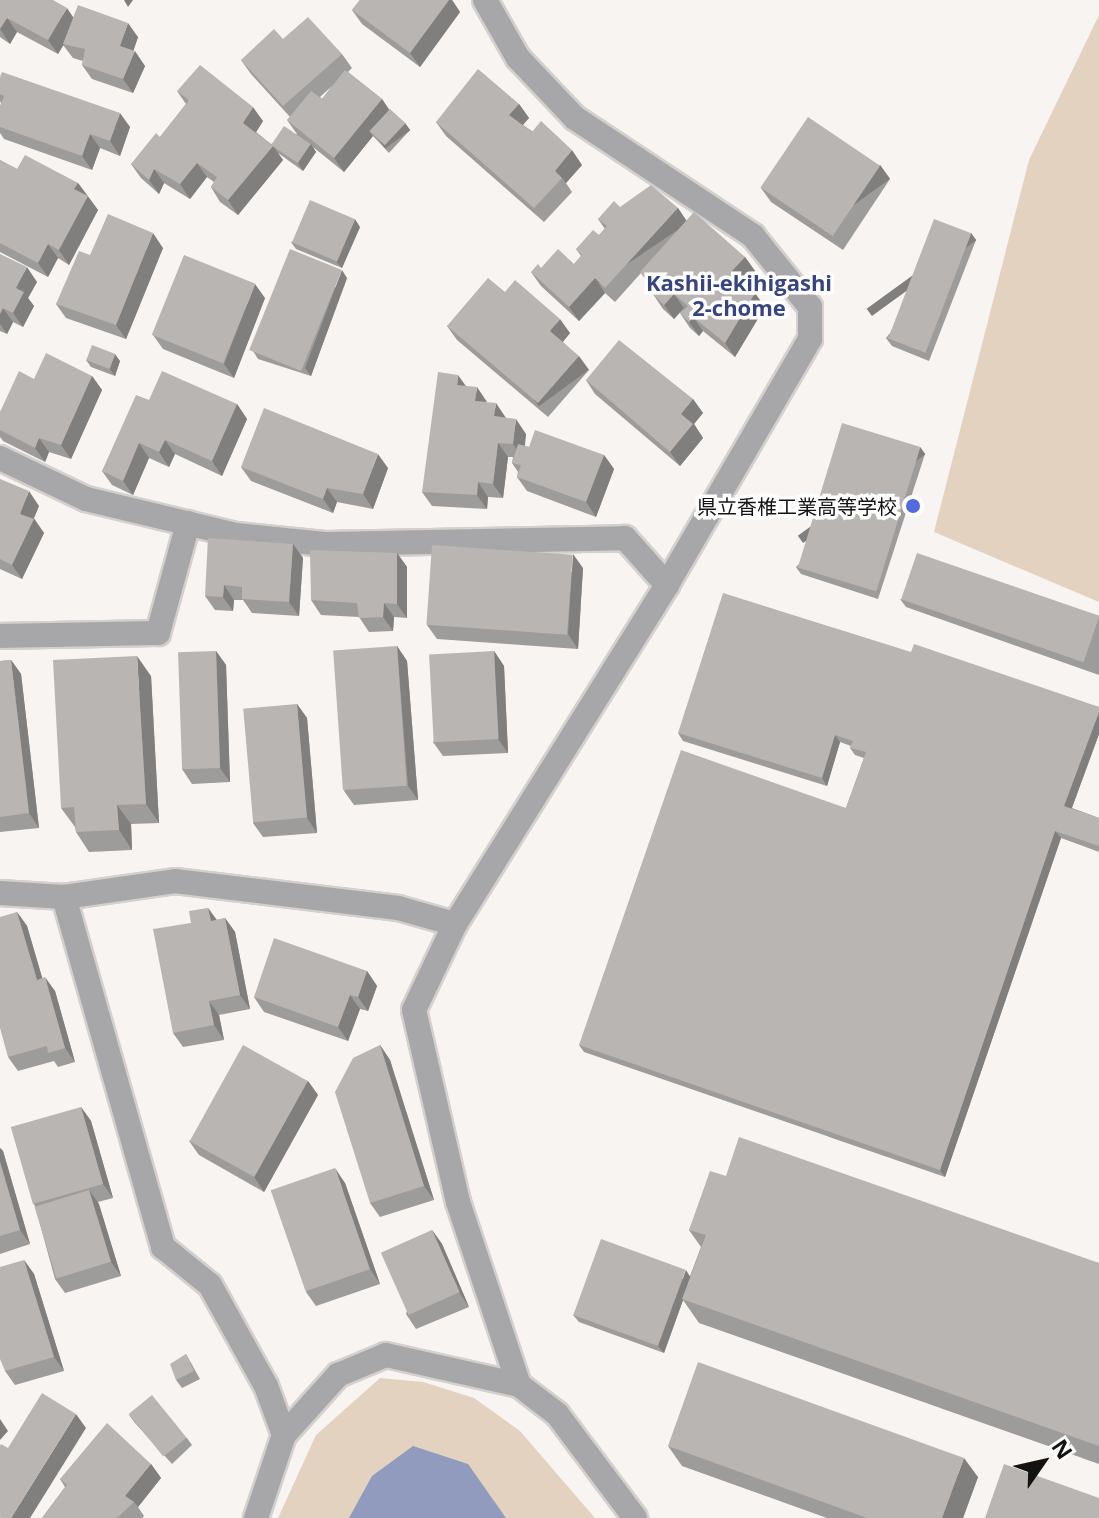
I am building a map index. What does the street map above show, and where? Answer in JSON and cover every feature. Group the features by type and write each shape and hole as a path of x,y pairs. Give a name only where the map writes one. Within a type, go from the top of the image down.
{"street":[{"path":"485,0 518,58 575,118 753,236 810,307 810,339 667,585 455,924 414,1010 458,1202 519,1385"},
{"path":"0,458 86,499 236,535 325,544 625,538 667,585"},
{"path":"0,636 158,633 188,523"},
{"path":"0,893 64,897 175,881 398,908 455,924"},
{"path":"64,897 163,1247 210,1285 266,1386 284,1435"},
{"path":"256,1518 284,1435 338,1375 386,1355 519,1385 557,1414 635,1518"}],"shaded area":[{"path":"1099,15 1099,602 934,532 1029,160"},
{"path":"380,1378 423,1382 474,1398 520,1431 595,1518 278,1518 316,1435"}],"water":[{"path":"413,1446 468,1464 506,1518 349,1518 372,1476"}],"building":[{"path":"0,0 53,0 67,8 48,40 7,18 0,29"},
{"path":"360,0 449,0 410,53 352,10"},
{"path":"78,5 128,23 120,46 135,51 123,79 82,65 85,49 63,44"},
{"path":"308,17 342,54 283,106 241,60 274,29 283,39"},
{"path":"200,65 253,107 243,123 273,146 228,200 211,187 217,177 197,163 180,184 154,169 149,180 131,164 156,133 160,137 189,100 177,91"},
{"path":"478,69 519,104 509,115 532,132 541,121 572,150 555,171 562,178 534,208 436,122"},
{"path":"345,70 382,99 334,158 287,120 311,91 322,99"},
{"path":"2,72 120,113 110,141 90,134 82,156 0,127 0,107 4,96 0,94"},
{"path":"390,109 405,123 385,145 370,131"},
{"path":"808,117 880,166 833,236 760,187"},
{"path":"284,126 311,144 298,163 271,145"},
{"path":"25,155 78,183 74,189 88,196 59,250 48,244 38,263 0,243 0,160 17,169"},
{"path":"651,185 678,208 605,288 595,278 569,307 531,272 538,264 541,268 558,249 574,264 582,255 576,249 593,230 599,235 607,226 598,219 614,201 620,207"},
{"path":"310,200 355,219 337,261 292,242"},
{"path":"694,212 745,257 731,272 755,293 725,343 693,317 689,322 680,313 688,306 674,294 664,305 653,294 658,288 640,272"},
{"path":"108,214 153,233 116,325 56,304 79,251 90,255"},
{"path":"934,219 971,233 925,353 888,338"},
{"path":"290,249 342,270 301,371 249,350"},
{"path":"0,254 27,267 16,288 24,292 13,313 3,308 0,314"},
{"path":"184,255 255,284 223,364 152,335"},
{"path":"488,278 505,292 515,280 560,319 550,331 579,356 538,403 447,326"},
{"path":"619,340 693,399 681,414 693,424 670,452 586,380"},
{"path":"92,345 115,354 110,369 86,360"},
{"path":"46,353 92,376 61,445 39,438 35,448 0,430 0,412 19,371 34,379"},
{"path":"162,371 237,404 212,461 165,440 159,452 139,443 123,481 102,471 136,395 149,400"},
{"path":"438,372 458,375 457,385 477,387 475,401 496,403 494,416 516,419 513,444 498,443 493,484 478,482 477,495 422,492"},
{"path":"264,408 378,454 363,494 327,488 323,499 241,467"},
{"path":"842,423 920,447 876,591 798,567"},
{"path":"535,430 604,455 586,502 517,477 521,465 512,463 518,444 529,447"},
{"path":"0,479 29,491 20,514 34,519 12,565 0,559"},
{"path":"208,538 293,544 289,602 242,599 242,587 224,585 223,597 205,596"},
{"path":"432,545 573,555 567,635 426,625"},
{"path":"310,550 397,553 397,604 384,603 383,617 359,618 357,603 311,600"},
{"path":"917,553 1099,616 1084,662 901,599"},
{"path":"723,593 911,652 914,644 1099,707 1064,806 1099,818 1099,846 1055,831 940,1170 579,1045 681,750 846,808 866,752 850,748 853,741 835,735 822,778 678,733"},
{"path":"397,646 407,786 343,790 333,650"},
{"path":"216,651 220,768 182,769 178,652"},
{"path":"494,651 499,739 434,742 429,654"},
{"path":"137,656 146,804 117,805 119,830 76,832 74,807 61,808 53,660"},
{"path":"11,660 29,813 0,817 0,661"},
{"path":"297,704 307,818 253,822 243,709"},
{"path":"208,908 211,921 225,918 240,995 209,1001 214,1025 173,1033 153,929 191,923 189,911"},
{"path":"17,912 37,980 45,977 65,1048 48,1053 47,1046 8,1057 0,1028 0,917"},
{"path":"274,938 367,971 358,997 350,995 338,1027 254,997"},
{"path":"243,1045 308,1081 254,1177 190,1141"},
{"path":"380,1045 424,1186 370,1203 335,1092 353,1058"},
{"path":"81,1107 103,1184 33,1204 11,1127"},
{"path":"739,1137 1099,1263 1099,1446 682,1299 706,1235 689,1230 710,1171 726,1176"},
{"path":"0,1162 20,1230 0,1236"},
{"path":"335,1168 370,1269 306,1291 271,1190"},
{"path":"89,1190 111,1262 56,1278 34,1207"},
{"path":"432,1230 460,1292 408,1315 381,1253"},
{"path":"601,1239 686,1270 658,1346 573,1315"},
{"path":"24,1260 54,1357 5,1371 0,1359 0,1267"},
{"path":"186,1354 194,1371 176,1380 170,1364"},
{"path":"698,1362 964,1458 942,1518 867,1518 668,1446"},
{"path":"42,1393 76,1414 11,1518 1,1518 0,1446 8,1448"},
{"path":"152,1395 187,1438 163,1457 129,1414"},
{"path":"107,1423 151,1464 125,1496 134,1502 117,1518 42,1518 67,1485 60,1479"},
{"path":"1004,1464 1099,1498 1099,1518 985,1518"}],"place":[{"name":"県立香椎工業高等学校","path":"913,506"}],"district":[{"name":"Kashii-ekihigashi 2-chome","path":"739,294"}]}
